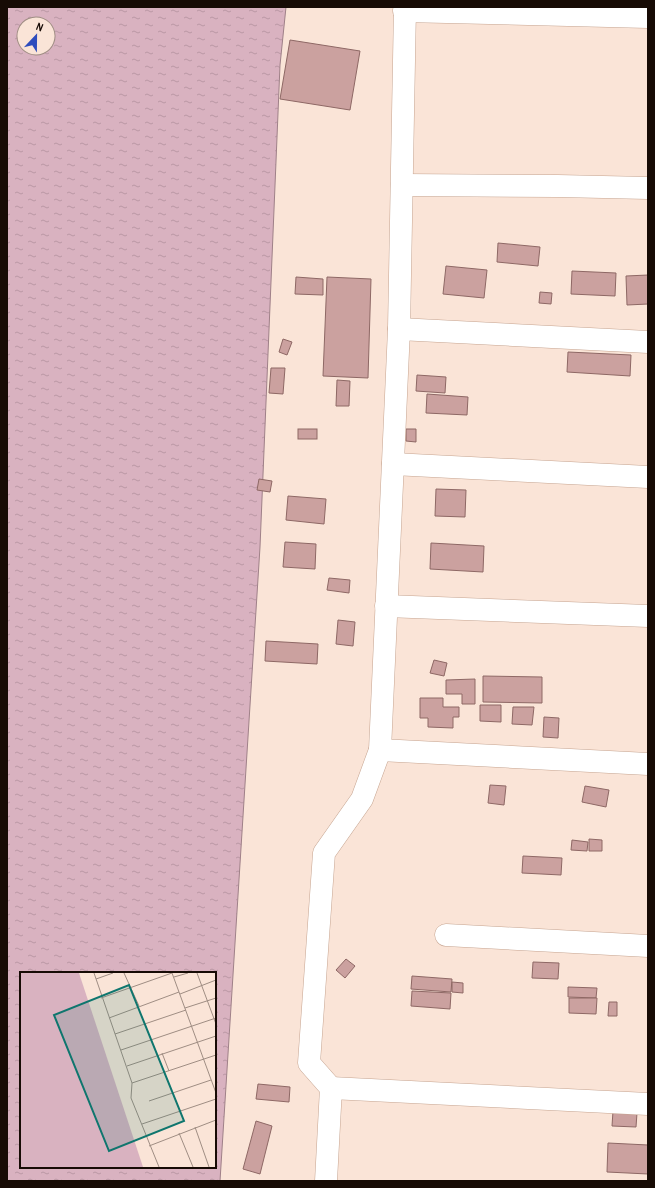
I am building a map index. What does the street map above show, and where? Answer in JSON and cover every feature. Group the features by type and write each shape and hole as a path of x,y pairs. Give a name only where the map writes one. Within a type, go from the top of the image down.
{"street":[{"path":"648,17 404,9 400,329 380,750 362,799 324,853 309,1064 331,1088 648,1104"},
{"path":"402,185 648,188"},
{"path":"400,329 648,342"},
{"path":"393,464 648,477"},
{"path":"386,606 648,616"},
{"path":"380,750 648,764"},
{"path":"446,935 648,946"},
{"path":"326,1181 331,1088"}],"water":[{"path":"7,7 286,7 280,65 260,547 220,1181 7,1181"}],"building":[{"path":"290,40 360,51 350,110 280,99"},
{"path":"498,243 540,247 538,266 497,262"},
{"path":"446,266 487,270 484,298 443,294"},
{"path":"572,271 616,273 615,296 571,294"},
{"path":"648,275 648,304 627,305 626,276"},
{"path":"296,277 323,279 323,295 295,294"},
{"path":"327,277 371,279 368,378 323,376"},
{"path":"540,292 552,293 551,304 539,303"},
{"path":"283,339 292,342 287,355 279,352"},
{"path":"568,352 631,355 630,376 567,372"},
{"path":"271,368 285,368 283,394 269,393"},
{"path":"417,375 446,377 445,393 416,391"},
{"path":"337,380 350,381 349,406 336,406"},
{"path":"427,394 468,397 467,415 426,413"},
{"path":"298,429 317,429 317,439 298,439"},
{"path":"406,429 416,429 416,442 406,441"},
{"path":"259,479 272,481 270,492 257,490"},
{"path":"436,489 466,490 465,517 435,516"},
{"path":"288,496 326,499 324,524 286,520"},
{"path":"285,542 316,544 315,569 283,567"},
{"path":"431,543 484,546 483,572 430,569"},
{"path":"329,578 350,580 349,593 327,590"},
{"path":"338,620 355,622 353,646 336,644"},
{"path":"266,641 318,644 317,664 265,661"},
{"path":"434,660 447,663 444,676 430,673"},
{"path":"483,676 542,677 542,703 483,702"},
{"path":"475,679 475,704 462,704 462,694 446,694 446,680"},
{"path":"420,698 443,698 443,707 459,707 459,717 453,717 453,728 428,727 428,718 420,718"},
{"path":"480,705 501,705 501,722 480,721"},
{"path":"513,707 534,707 532,725 512,724"},
{"path":"544,717 559,718 558,738 543,737"},
{"path":"490,785 506,786 504,805 488,803"},
{"path":"585,786 609,790 606,807 582,802"},
{"path":"589,839 602,840 602,851 589,851"},
{"path":"572,840 588,842 587,851 571,850"},
{"path":"523,856 562,858 561,875 522,873"},
{"path":"346,959 355,966 345,978 336,970"},
{"path":"533,962 559,963 558,979 532,978"},
{"path":"412,976 452,979 451,992 411,989"},
{"path":"452,982 463,983 463,993 452,992"},
{"path":"568,987 597,988 596,998 568,997"},
{"path":"412,991 451,993 450,1009 411,1006"},
{"path":"569,998 597,998 596,1014 569,1013"},
{"path":"609,1002 617,1002 617,1016 608,1016"},
{"path":"258,1084 290,1087 289,1102 256,1099"},
{"path":"613,1111 637,1113 636,1127 612,1126"},
{"path":"256,1121 272,1126 260,1174 243,1169"},
{"path":"608,1143 648,1145 648,1174 607,1172"}]}
